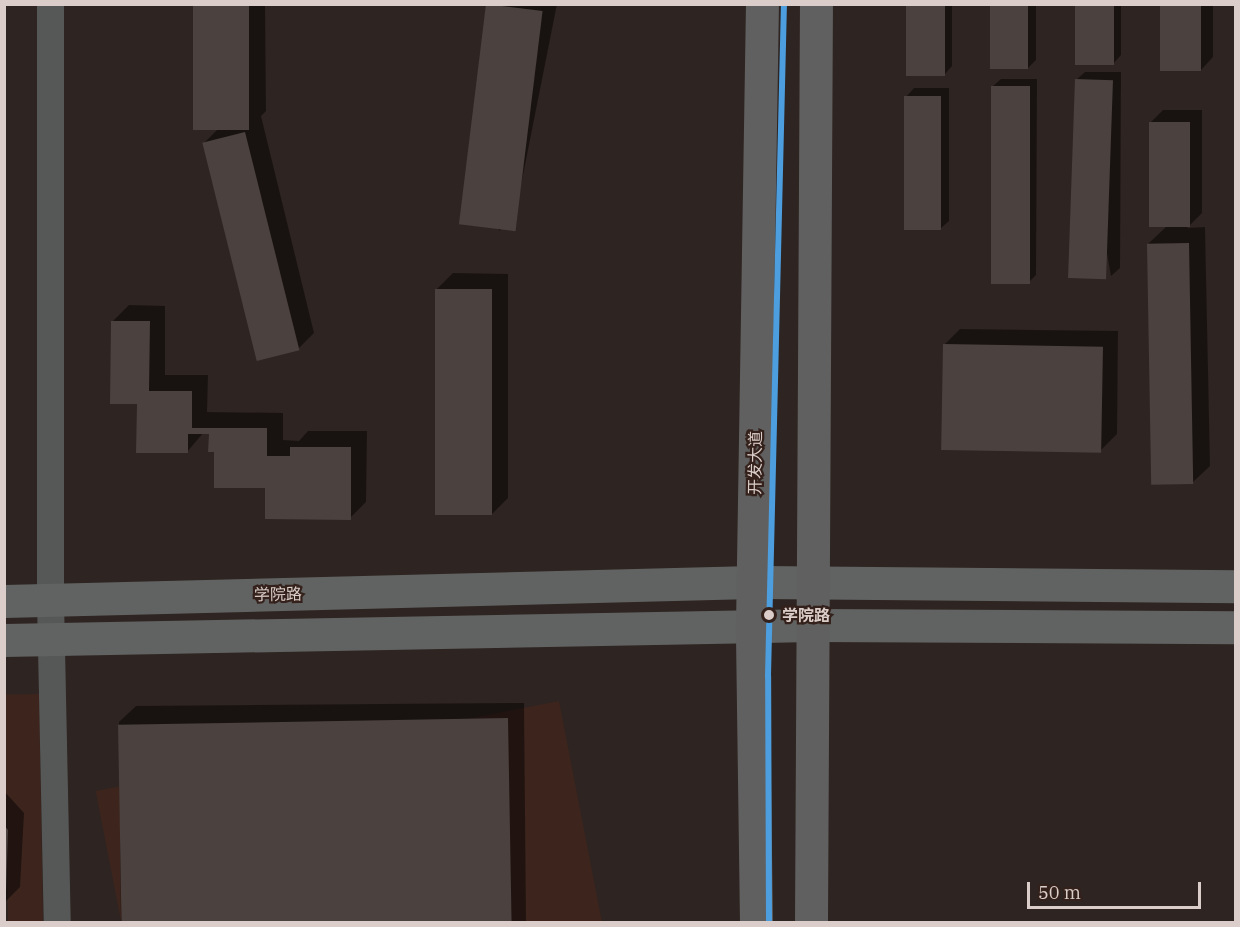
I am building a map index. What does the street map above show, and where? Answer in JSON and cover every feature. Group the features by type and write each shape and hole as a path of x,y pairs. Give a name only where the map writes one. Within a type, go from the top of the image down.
{"main road":[{"name":"开发大道","path":"756,922 753,582 762,4"},
{"path":"811,922 813,625 811,583 816,4"},
{"name":"学院路","path":"4,601 753,582 1236,586"},
{"path":"4,640 813,625 1236,627"}],"street":[{"path":"50,4 50,600 57,922"}],"shaded area":[{"path":"39,694 43,922 8,922 4,695"},
{"path":"559,701 602,922 121,922 96,791"}],"building":[{"path":"193,4 249,4 249,130 193,130"},
{"path":"486,4 543,11 516,231 459,224"},
{"path":"906,4 945,4 945,76 906,76"},
{"path":"990,4 1028,4 1028,69 990,69"},
{"path":"1075,4 1114,4 1114,65 1075,65"},
{"path":"1160,4 1201,4 1201,71 1160,71"},
{"path":"1075,79 1113,80 1106,279 1068,278"},
{"path":"991,86 1030,86 1030,284 991,284"},
{"path":"904,96 941,96 941,230 904,230"},
{"path":"1149,122 1190,122 1190,227 1149,227"},
{"path":"245,132 299,350 257,361 202,143"},
{"path":"1189,243 1193,484 1151,485 1147,244"},
{"path":"435,289 492,289 492,515 435,515"},
{"path":"111,321 150,321 149,391 192,391 192,428 267,428 267,456 290,456 290,447 351,447 351,520 265,519 265,488 214,488 214,452 208,452 209,434 188,434 188,453 136,453 137,404 110,404"},
{"path":"943,344 1103,347 1101,453 941,450"},
{"path":"508,718 512,922 122,922 118,725"},
{"path":"4,825 8,830 6,892 4,892"}],"transit line":[{"path":"769,922 768,676 784,4"}],"place":[{"name":"学院路","path":"769,615"}]}
